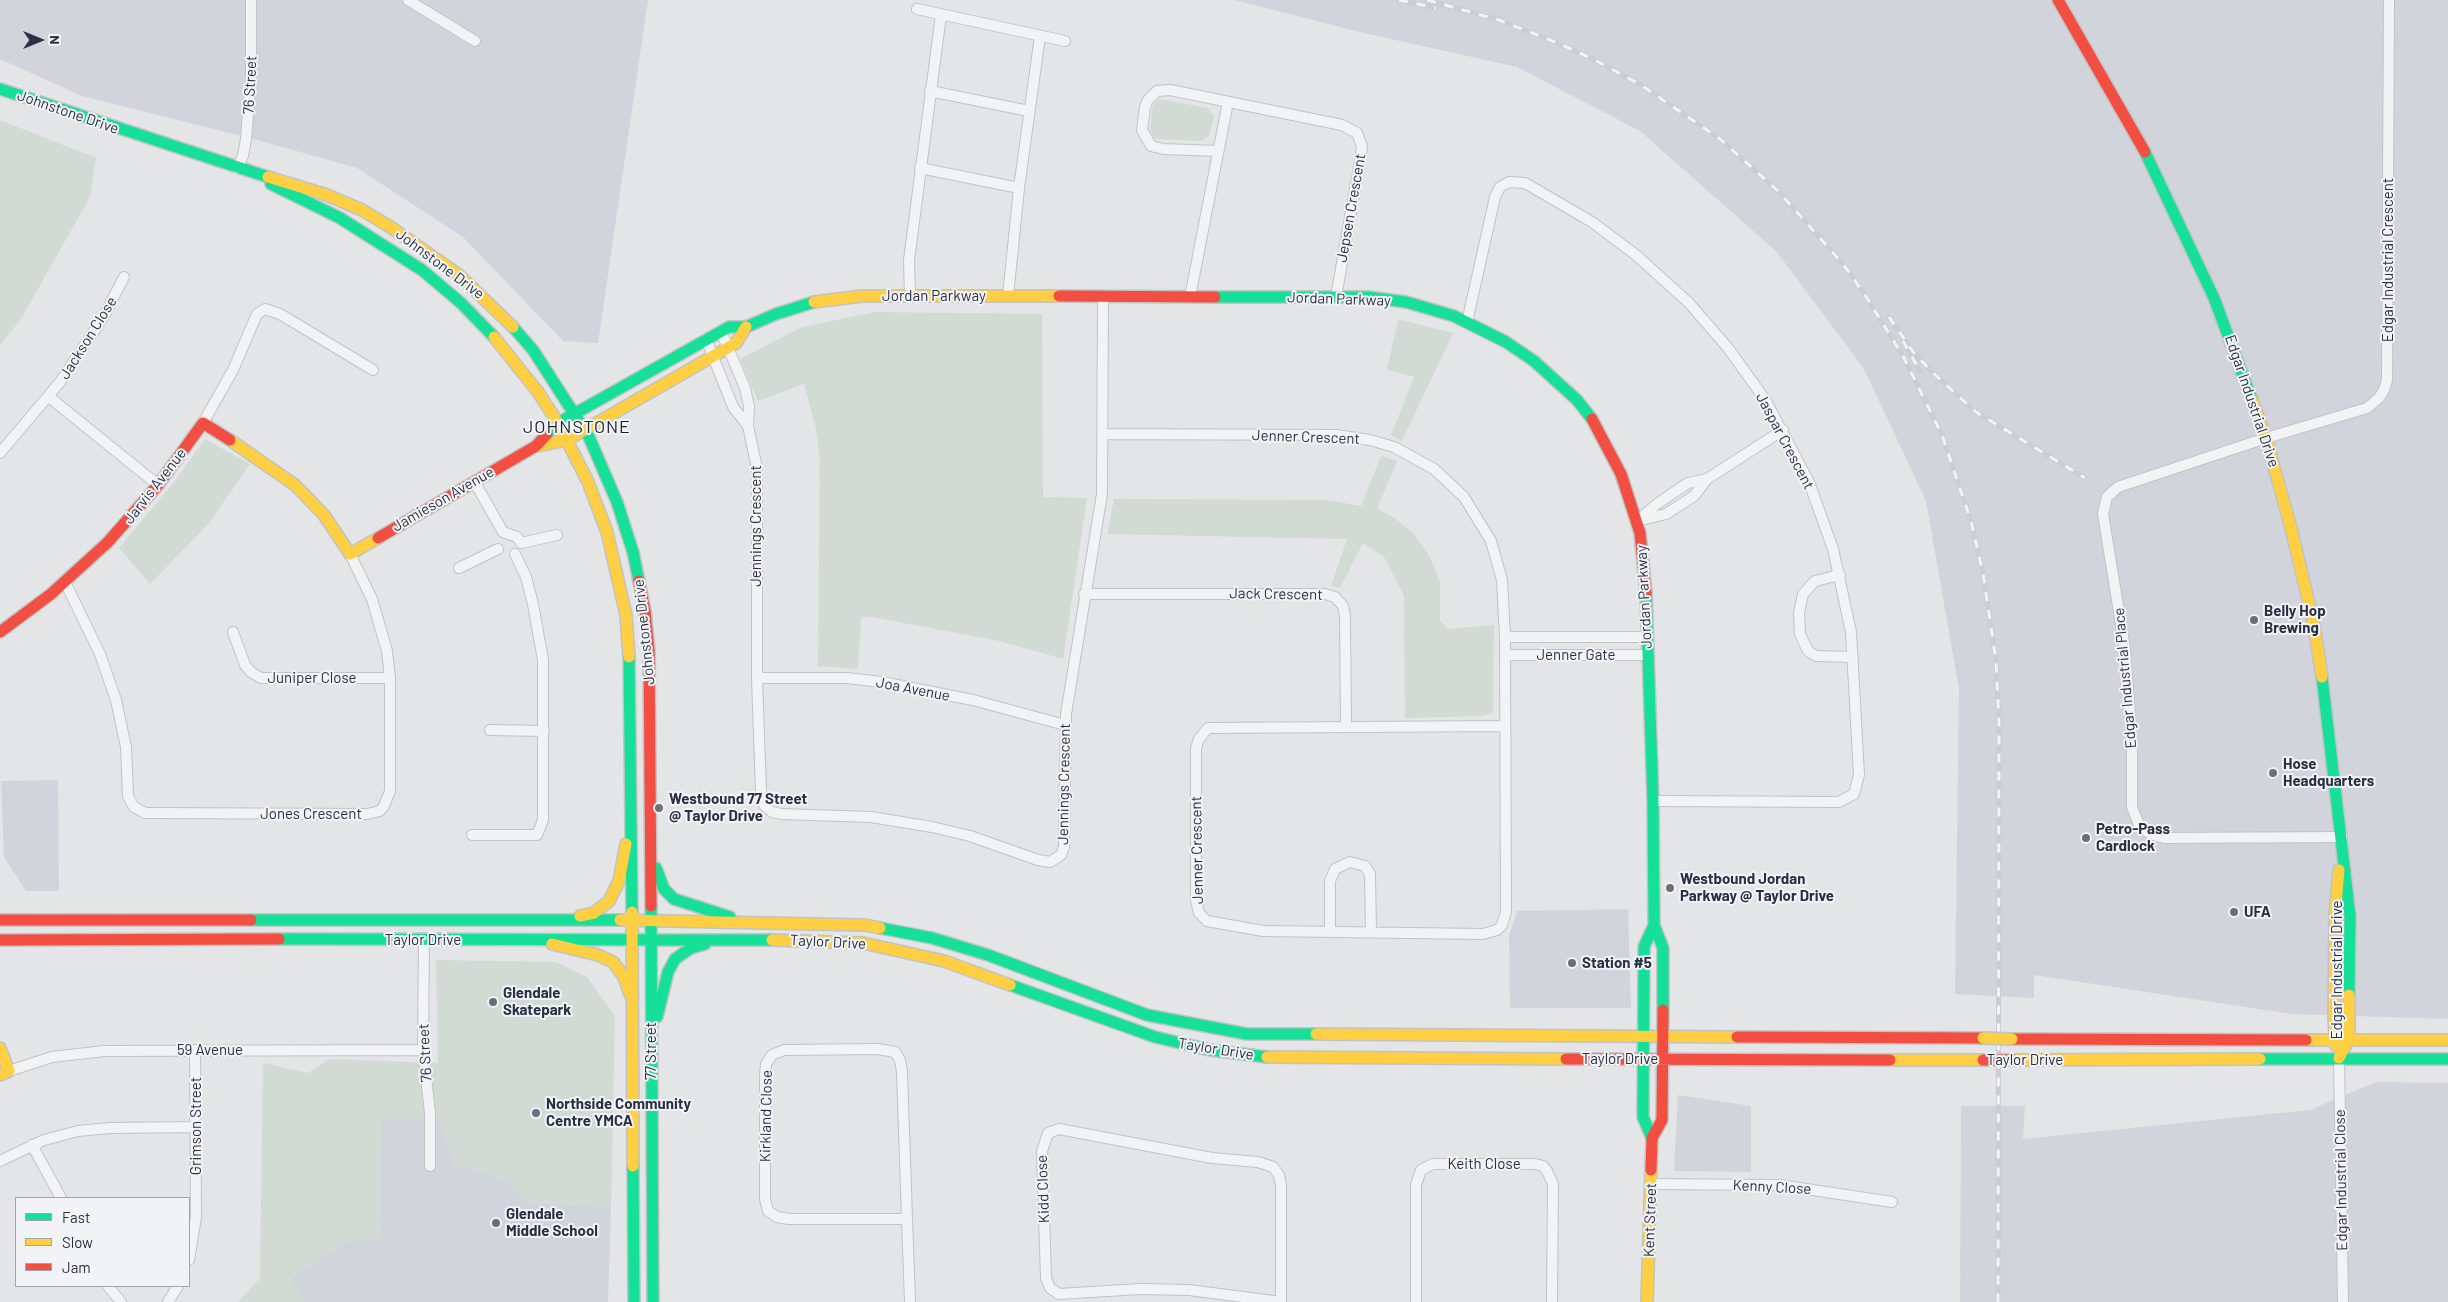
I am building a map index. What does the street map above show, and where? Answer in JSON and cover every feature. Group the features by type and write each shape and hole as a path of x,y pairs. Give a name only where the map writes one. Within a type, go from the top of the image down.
{"main road":[{"name":"Edgar Industrial Drive","path":"2058,0 2149,159 2172,204 2230,336 2266,438 2291,528 2314,625 2330,724 2350,916 2349,1038 2339,1058"},
{"name":"Johnstone Drive","path":"0,89 251,173 288,182 344,203 384,223 424,248 484,296 533,350 584,429 604,470 633,552 645,611 651,691 652,920"},
{"name":"Johnstone Drive","path":"251,173 340,218 422,270 461,303 487,329 538,392 567,440 588,482 607,532 626,615 631,685 633,920"},
{"name":"Jordan Parkway","path":"558,423 729,327 746,327 776,314 814,302 862,296 1368,297 1406,302 1467,322 1506,342 1534,361 1577,400 1595,423 1617,466 1637,521 1645,570 1653,801 1654,925 1663,948 1663,1059"},
{"name":"Jordan Parkway","path":"567,440 729,348 736,343 746,327"},
{"name":"Jarvis Avenue","path":"0,632 65,582 108,542 158,485 203,423"},
{"name":"Jones Crescent","path":"203,423 260,459 295,485 324,515 350,554"},
{"name":"Jamieson Avenue","path":"350,554 536,446 558,423"},
{"name":"Jamieson Avenue","path":"536,446 567,440"},
{"path":"568,920 594,913 609,901 619,881 632,806"},
{"name":"Edgar Industrial Drive","path":"2339,1058 2334,1038 2335,914 2342,837"},
{"path":"652,853 658,877 664,889 674,899 747,922"},
{"name":"Taylor Drive","path":"0,920 652,920 864,925 932,938 988,955 1147,1015 1248,1034 1644,1038 2349,1038 2448,1040"},
{"name":"77 Street","path":"633,920 634,1302"},
{"name":"77 Street","path":"652,920 653,1302"},
{"name":"Jordan Parkway","path":"1644,1059 1644,947 1654,925"},
{"path":"527,938 598,955 613,962 624,977 634,1020"},
{"name":"Taylor Drive","path":"0,940 424,940 527,938 826,940 863,943 904,950 944,960 1155,1037 1232,1053 1277,1058 2448,1059"},
{"path":"651,1045 664,985 675,959 691,948 719,939"},
{"path":"0,1048 4,1073"},
{"name":"Kent Street","path":"1644,1059 1643,1117 1652,1138 1647,1302"},
{"name":"Kent Street","path":"1652,1138 1662,1120 1663,1059"}],"street":[{"name":"76 Street","path":"236,168 243,156 246,139 251,78 251,0"},
{"path":"408,0 475,42"},
{"name":"Edgar Industrial Crescent","path":"2266,438 2367,408 2379,398 2387,380 2389,0"},
{"path":"917,9 1065,41"},
{"path":"910,296 910,260 920,168 941,15"},
{"path":"1008,296 1019,188 1040,36"},
{"name":"Jepsen Crescent","path":"1218,151 1163,149 1151,146 1142,130 1145,107 1152,94 1164,89 1228,102 1351,128 1360,137 1361,155 1336,296"},
{"path":"930,91 1029,111"},
{"path":"1190,297 1228,102"},
{"path":"920,168 1019,188"},
{"name":"Jaspar Crescent","path":"1467,322 1495,196 1500,187 1509,182 1525,183 1592,222 1667,281 1728,348 1761,393 1783,430 1809,482 1825,525 1840,575 1853,656 1859,775 1854,794 1848,799 1831,802 1653,801"},
{"name":"Jackson Close","path":"0,453 49,397 104,316 124,277"},
{"name":"Jennings Crescent","path":"721,331 745,388 749,406 748,426 757,468 757,678 761,791 764,804 772,812 782,814 846,815 896,820 970,836 1044,862 1056,859 1064,847 1065,725 1084,594 1102,494 1103,296"},
{"name":"Jarvis Avenue","path":"203,423 233,370 257,314 268,308 335,345 373,370"},
{"name":"Jennings Crescent","path":"706,339 733,407 748,426"},
{"path":"49,397 158,485"},
{"path":"1637,521 1666,514 1694,496 1707,479 1783,430"},
{"name":"Jenner Crescent","path":"1102,434 1336,435 1370,440 1409,454 1434,469 1454,486 1483,526 1495,553 1502,580 1505,637 1506,912 1502,925 1497,930 1483,934 1263,931 1212,923 1202,917 1196,900 1196,748 1199,739 1208,728 1505,726"},
{"name":"Edgar Industrial Place","path":"2266,438 2125,484 2111,492 2104,505 2103,525 2121,617 2128,679 2133,813 2144,830 2164,838 2342,837"},
{"path":"474,481 503,532 517,536 521,543 521,548 515,554 505,554 498,549"},
{"path":"498,549 498,539 503,532"},
{"path":"521,543 557,535"},
{"path":"459,568 498,549"},
{"name":"Jones Crescent","path":"65,582 100,654 116,700 126,747 129,800 134,807 145,813 367,814 380,810 388,799 390,791 390,678 387,651 372,599 350,554"},
{"path":"472,835 537,835 543,820 544,730 541,651 534,604 526,577 515,554"},
{"path":"1840,575 1815,581 1803,594 1799,613 1800,634 1808,651 1816,656 1853,656"},
{"name":"Jack Crescent","path":"1084,594 1325,594 1335,597 1343,606 1345,616 1346,726"},
{"name":"Juniper Close","path":"233,632 245,665 254,675 261,678 390,678"},
{"name":"Jenner Gate","path":"1505,637 1646,636"},
{"name":"Jenner Gate","path":"1505,655 1647,655"},
{"name":"Joa Avenue","path":"757,678 847,678 882,682 973,700 1065,725"},
{"path":"490,730 544,730"},
{"path":"1330,932 1330,881 1335,869 1350,862 1358,863 1368,870 1371,880 1371,932"},
{"name":"76 Street","path":"424,940 423,1050 430,1113 430,1166"},
{"name":"Kirkland Close","path":"907,1219 789,1219 777,1217 768,1211 765,1199 765,1070 766,1064 772,1055 784,1050 878,1049 890,1050 898,1056 902,1072 910,1302"},
{"name":"Grimson Street","path":"190,1254 196,1217 196,1050"},
{"name":"59 Avenue","path":"4,1073 52,1058 90,1052 423,1050"},
{"name":"Edgar Industrial Close","path":"2339,1058 2343,1302"},
{"path":"0,1161 55,1136 95,1129 196,1127"},
{"name":"Kidd Close","path":"1059,1128 1212,1158 1258,1162 1274,1167 1279,1174 1281,1185 1281,1302 1189,1290 1140,1289 1065,1294 1054,1291 1047,1283 1046,1268 1042,1151 1048,1133 1059,1128"},
{"path":"32,1145 60,1197"},
{"name":"Keith Close","path":"1416,1302 1416,1185 1421,1170 1433,1164 1535,1164 1543,1166 1547,1170 1552,1184 1552,1302"},
{"name":"Kenny Close","path":"1650,1184 1780,1185 1892,1202"},
{"path":"109,1287 121,1302"},
{"path":"168,1302 177,1287"}],"shaded area":[{"path":"0,0 648,0 598,343 563,341 463,237 357,168 261,141 82,96 0,59"},
{"path":"1234,0 2448,0 2448,1019 2292,1014 2034,975 2034,998 1955,994 1959,689 1926,501 1864,369 1777,252 1640,131 1517,67 1364,33"},
{"path":"1159,99 1208,108 1214,116 1209,136 1201,141 1155,139 1150,130 1152,109"},
{"path":"0,120 96,158 90,197 21,319 0,345"},
{"path":"875,312 1042,314 1043,497 1087,498 1063,659 999,641 872,617 861,617 858,669 818,666 820,458 816,429 804,384 758,401 740,359 802,327"},
{"path":"1398,319 1453,333 1402,441 1391,435 1414,377 1387,370"},
{"path":"205,439 250,464 209,523 150,584 119,548 174,482"},
{"path":"1381,456 1397,461 1377,509 1393,517 1413,533 1429,555 1440,582 1440,621 1448,629 1494,625 1493,712 1483,716 1405,718 1404,596 1384,557 1363,543 1340,588 1331,586 1347,539 1107,534 1114,499 1327,500 1361,506"},
{"path":"58,780 59,891 26,891 4,857 1,781"},
{"path":"1628,909 1631,1008 1510,1008 1509,935 1517,911"},
{"path":"436,960 556,962 587,977 615,1016 611,1206 529,1203 505,1180 454,1164 440,1120 381,1118 380,1239 351,1239 290,1278 303,1302 238,1302 260,1278 263,1063 308,1073 329,1059 438,1063"},
{"path":"2376,1082 2448,1083 2448,1302 1960,1302 1961,1106 2025,1106 2023,1139 2310,1110"},
{"path":"1678,1095 1751,1106 1751,1172 1674,1171"},
{"name":"Glendale Middle School","path":"381,1118 440,1120 454,1164 505,1180 529,1203 611,1206 608,1302 303,1302 290,1278 351,1239 380,1239"}],"railway":[{"path":"1399,0 1436,8"},
{"path":"1427,0 1499,20 1593,59 1641,85 1720,139 1779,192 1843,264 1903,356 1942,435 1971,521 1983,573 1996,661 1999,723 1998,1302"},
{"path":"1889,317 1914,353 1976,412 2085,478"},
{"path":"1903,341 1920,371"}],"traffic: fast":[{"path":"0,89 268,177"},
{"path":"2145,152 2214,298 2252,400"},
{"path":"271,184 340,218 422,270 461,303 494,337"},
{"path":"1215,297 1368,297 1406,302 1454,316 1506,342 1534,361 1577,400 1592,419"},
{"path":"547,434 558,423 729,327 746,327 776,314 814,302"},
{"path":"513,327 533,350 589,437 617,502 633,552 639,581"},
{"path":"1646,593 1653,801 1654,925 1663,948 1663,1010"},
{"path":"629,657 632,912"},
{"path":"2322,677 2350,916 2349,995"},
{"path":"656,868 664,889 674,899 730,917"},
{"path":"651,906 653,1302"},
{"path":"251,920 620,920"},
{"path":"1652,1138 1643,1117 1644,947 1654,925"},
{"path":"880,928 932,938 988,955 1147,1015 1247,1034 1316,1034"},
{"path":"279,939 772,940"},
{"path":"657,1017 668,972 675,959 691,948 705,944"},
{"path":"1010,985 1155,1037 1210,1050 1267,1057"},
{"path":"2260,1059 2448,1059"},
{"path":"633,1166 634,1302"}],"traffic: slow":[{"path":"268,177 327,195 362,210 392,228 459,275 513,327"},
{"path":"814,302 862,296 1059,296"},
{"path":"537,446 567,440 736,343 746,327"},
{"path":"494,337 538,392 558,423 588,482 607,532 626,615 629,657"},
{"path":"2252,400 2266,438 2291,528 2314,625 2322,677"},
{"path":"230,440 295,485 324,515 350,554 378,538"},
{"path":"580,916 594,913 609,901 619,881 626,844"},
{"path":"2336,1046 2334,1018 2335,914 2339,870"},
{"path":"632,912 633,1166"},
{"path":"620,920 865,925 880,928"},
{"path":"772,940 863,943 944,961 1010,985"},
{"path":"552,944 598,955 613,962 624,977 630,994"},
{"path":"2339,1058 2349,1039 2349,995"},
{"path":"1316,1034 1737,1037"},
{"path":"1983,1038 2012,1039"},
{"path":"2306,1040 2448,1040"},
{"path":"0,1048 9,1071 0,1075"},
{"path":"1267,1057 1566,1059"},
{"path":"2013,1060 2260,1059"},
{"path":"1890,1060 1983,1060"},
{"path":"1647,1302 1651,1170"}],"traffic: jam":[{"path":"2058,0 2145,152"},
{"path":"1059,296 1215,297"},
{"path":"1592,419 1621,474 1640,533 1646,593"},
{"path":"0,632 51,594 108,542 158,485 203,423 230,440"},
{"path":"378,538 536,446 547,434"},
{"path":"639,581 645,611 649,651 651,906"},
{"path":"0,920 251,920"},
{"path":"0,940 279,939"},
{"path":"1651,1170 1652,1138 1662,1120 1663,1010"},
{"path":"1737,1037 1983,1038"},
{"path":"2012,1039 2306,1040"},
{"path":"1566,1059 1890,1060"},
{"path":"1983,1060 2013,1060"}],"place":[{"name":"Belly Hop Brewing","path":"2254,620"},
{"name":"Hose Headquarters","path":"2273,773"},
{"name":"Westbound 77 Street @ Taylor Drive","path":"659,808"},
{"name":"Petro-Pass Cardlock","path":"2086,838"},
{"name":"Westbound Jordan Parkway @ Taylor Drive","path":"1670,888"},
{"name":"UFA","path":"2234,912"},
{"name":"Station #5","path":"1572,963"},
{"name":"Glendale Skatepark","path":"493,1002"},
{"name":"Northside Community Centre YMCA","path":"536,1113"},
{"name":"Glendale Middle School","path":"496,1223"}],"district":[{"name":"JOHNSTONE","path":"577,427"}]}
